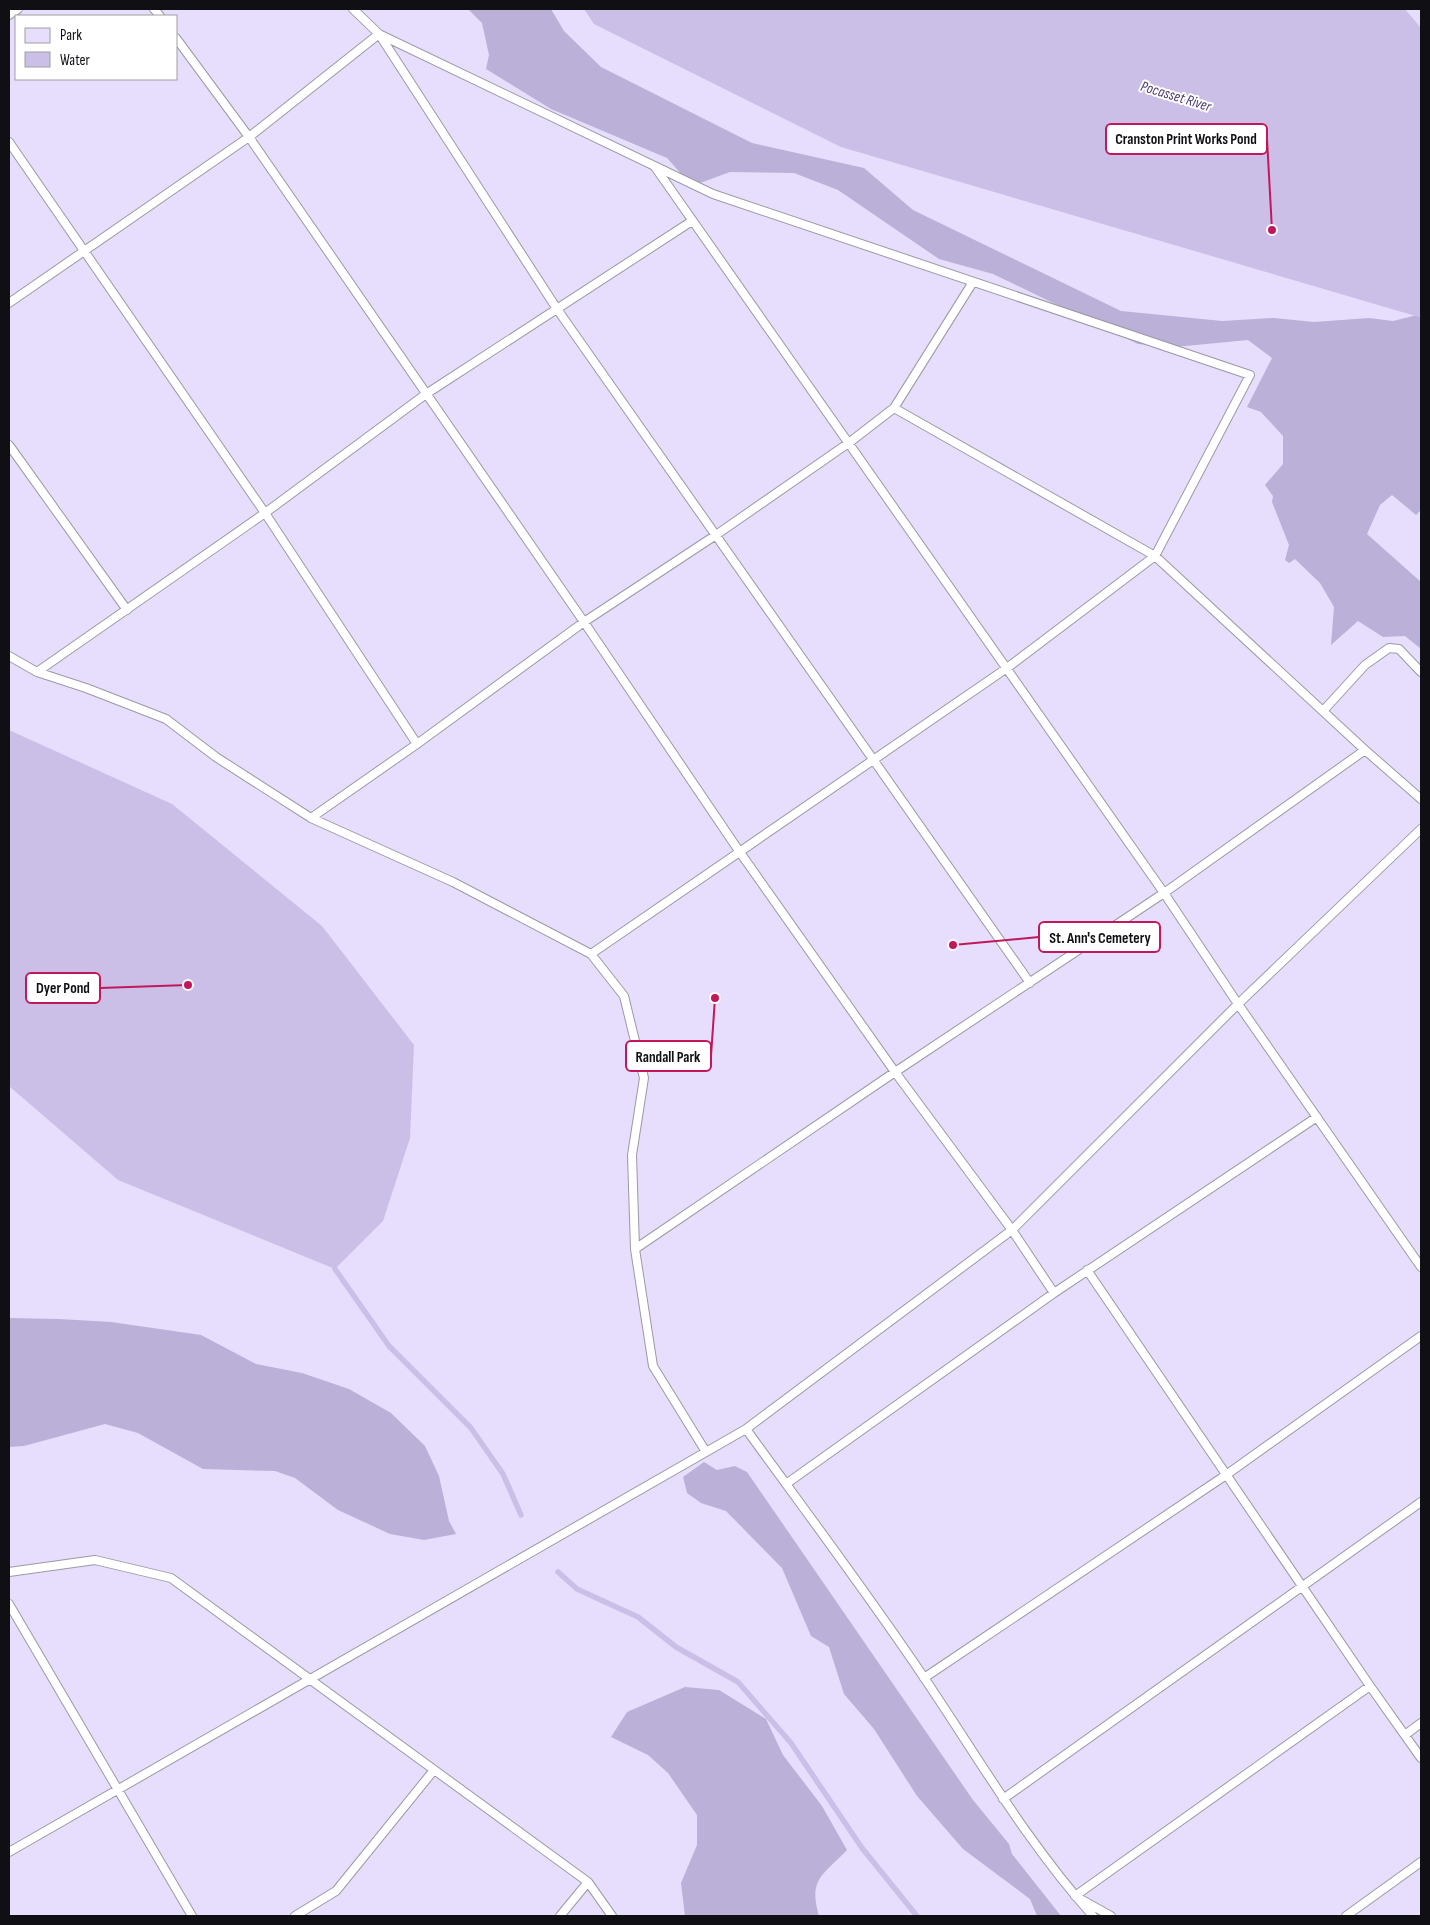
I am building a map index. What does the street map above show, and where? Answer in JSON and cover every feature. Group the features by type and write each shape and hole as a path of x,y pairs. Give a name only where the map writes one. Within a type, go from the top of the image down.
{"lane":[{"path":"9,15 18,9"},
{"path":"353,9 378,34 557,309 1030,983"},
{"path":"9,303 249,137 378,34"},
{"path":"378,34 713,194 1250,375 1155,556 1008,668 591,954"},
{"path":"178,41 249,137 584,622 739,851 895,1072 1012,1230 1054,1293"},
{"path":"9,142 265,513 417,744"},
{"path":"654,166 1008,668 1421,1267"},
{"path":"37,672 265,513 426,394 692,221"},
{"path":"311,818 417,744 584,622 716,535 850,442 894,408 973,282"},
{"path":"894,408 1155,556 1365,750 1421,799"},
{"path":"9,445 127,610"},
{"path":"1323,711 1365,665 1389,648 1399,649 1421,672"},
{"path":"9,656 37,672 86,688 166,720 216,757 311,818 453,882 591,954 624,996 644,1078 632,1154 635,1248 653,1366 706,1452"},
{"path":"635,1248 1164,893 1365,750"},
{"path":"9,1852 746,1429 1012,1230 1238,1004 1421,830"},
{"path":"786,1484 1087,1270 1317,1117"},
{"path":"1087,1270 1302,1587 1421,1758"},
{"path":"924,1678 1226,1475 1421,1336"},
{"path":"746,1429 924,1678 1003,1800 1075,1896 1093,1916"},
{"path":"1003,1800 1421,1502"},
{"path":"9,1572 95,1560 171,1578 588,1882 612,1916"},
{"path":"9,1604 192,1916"},
{"path":"1075,1896 1370,1686"},
{"path":"1405,1735 1421,1723"},
{"path":"295,1916 336,1891 434,1770"},
{"path":"1346,1916 1421,1862"},
{"path":"560,1916 588,1882"},
{"path":"1075,1896 1111,1916"}],"green space":[{"path":"9,9 1421,9 1421,1916 9,1916"}],"shaded area":[{"path":"468,9 551,9 564,31 601,67 752,143 864,168 913,210 1121,311 1222,321 1274,318 1314,322 1369,318 1393,321 1417,315 1421,317 1421,510 1416,515 1392,495 1380,505 1367,534 1421,582 1421,649 1405,636 1383,637 1358,621 1331,645 1334,607 1320,583 1295,559 1289,563 1285,560 1289,545 1272,502 1273,496 1265,485 1283,464 1283,436 1261,412 1247,407 1272,358 1248,340 1175,347 1138,344 993,274 939,259 838,190 794,173 730,172 692,186 667,158 551,109 486,69 489,55 482,23"},
{"path":"9,1318 111,1322 201,1335 256,1364 302,1373 349,1389 391,1413 425,1446 439,1476 449,1521 456,1534 424,1540 390,1534 338,1510 295,1478 275,1471 203,1469 138,1433 105,1424 24,1446 9,1447"},
{"path":"704,1462 717,1470 735,1466 747,1472 973,1800 1009,1844 1012,1854 1061,1916 1037,1916 1030,1899 963,1849 917,1796 874,1729 844,1694 829,1647 811,1636 782,1568 726,1511 701,1503 687,1493 683,1477"},
{"path":"685,1687 719,1690 766,1719 783,1755 822,1806 847,1850 825,1872 817,1885 815,1894 819,1916 685,1916 681,1883 697,1845 697,1815 668,1773 648,1755 611,1737 627,1712"}],"water":[{"name":"Pocasset River","path":"584,9 1405,9 1421,28 1421,312 1419,317 841,147 594,24"},
{"path":"9,730 172,804 322,926 414,1045 410,1138 383,1221 335,1269 118,1180 9,1086"}],"waterway":[{"path":"335,1269 389,1346 471,1428 503,1474 521,1515"},
{"path":"558,1572 577,1589 638,1617 676,1647 738,1682 791,1743 862,1848 917,1916"}],"place":[{"name":"Cranston Print Works Pond","path":"1272,230"},
{"name":"St. Ann's Cemetery","path":"953,945"},
{"name":"Dyer Pond","path":"188,985"},
{"name":"Randall Park","path":"715,998"}]}
